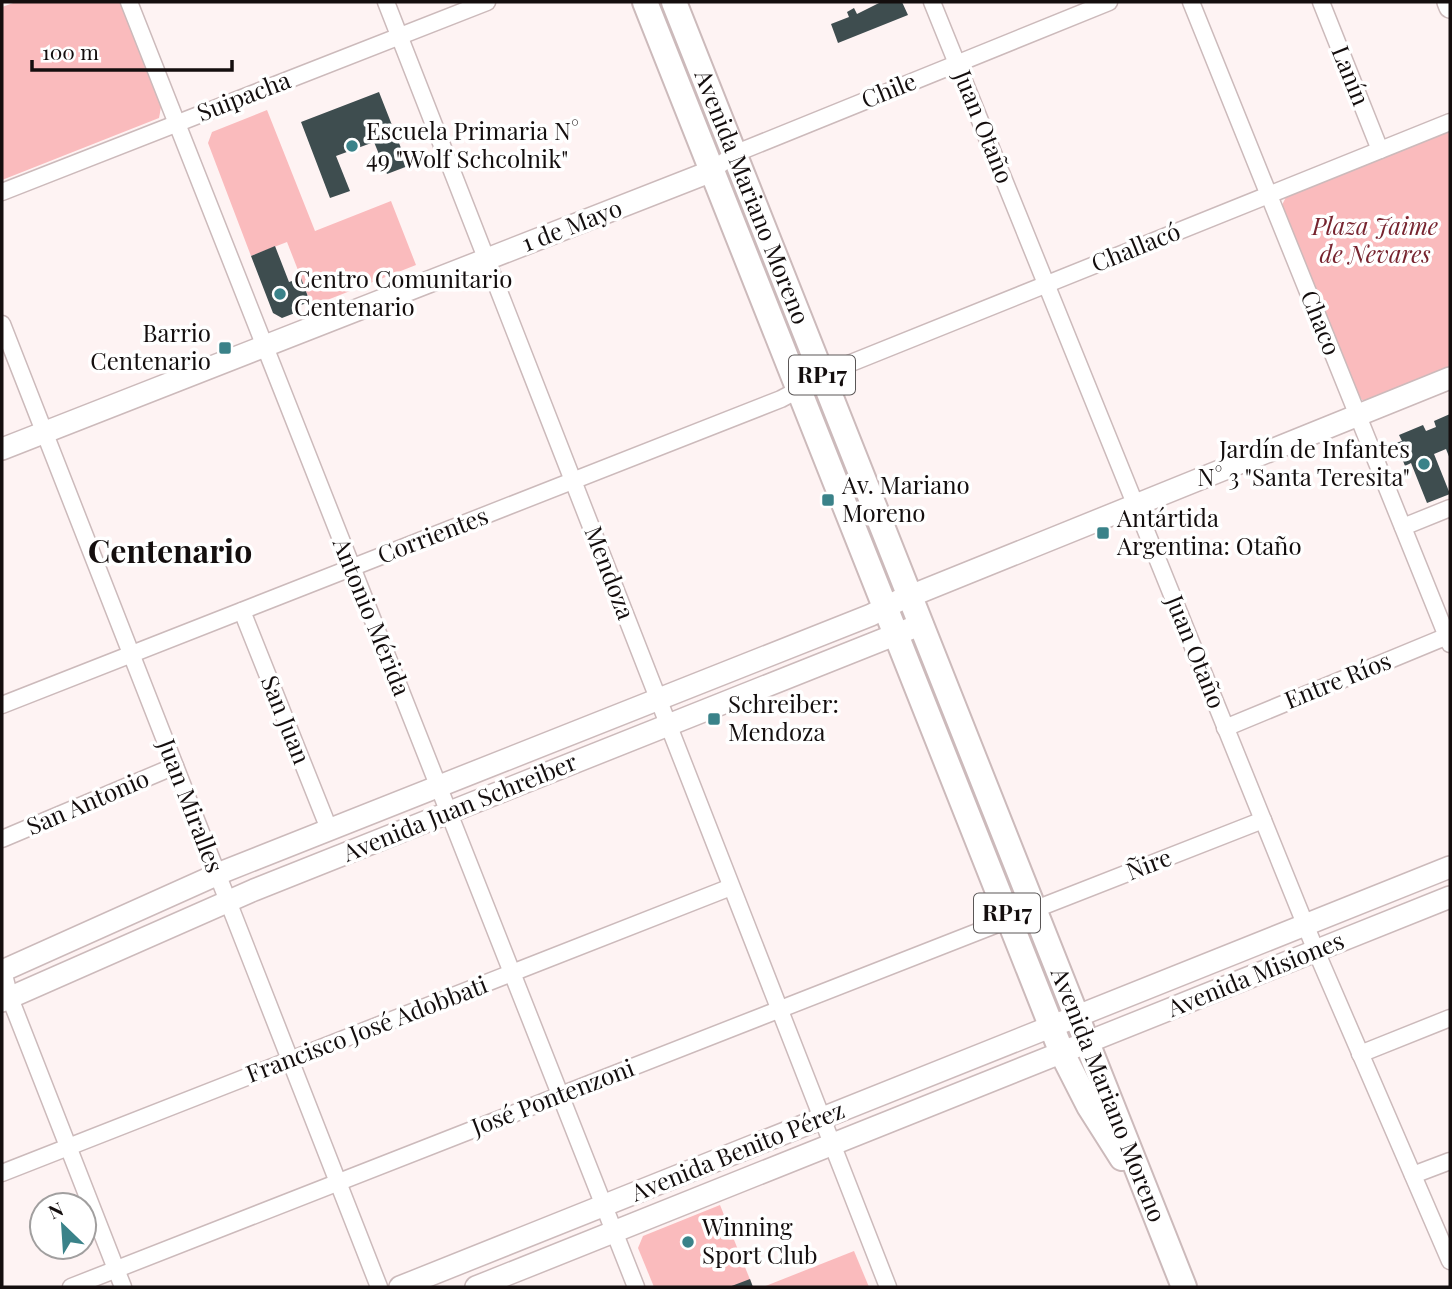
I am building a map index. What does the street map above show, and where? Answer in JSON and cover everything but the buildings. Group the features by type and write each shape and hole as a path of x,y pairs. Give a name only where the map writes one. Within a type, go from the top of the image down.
{"main road":[{"name":"Avenida Mariano Moreno","path":"645,2 1062,1053 1096,1117 1152,1206"},
{"name":"Avenida Mariano Moreno","path":"674,2 1152,1206"},
{"path":"1448,2 1450,7"},
{"name":"1 de Mayo","path":"2,449 712,171"},
{"name":"Avenida Juan Schreiber","path":"2,970 217,874 658,699 1450,378"},
{"name":"Avenida Juan Schreiber","path":"6,1000 228,902 922,624"},
{"name":"Avenida Misiones","path":"1077,1016 1450,867"},
{"name":"Avenida Misiones","path":"1062,1053 1450,897"},
{"name":"Avenida Benito Pérez","path":"400,1287 1077,1016"},
{"name":"Avenida Benito Pérez","path":"476,1287 1062,1053"},
{"name":"RP17","path":"1152,1206 1184,1287"}],"street":[{"name":"Antonio Mérida","path":"129,2 636,1287"},
{"name":"Mendoza","path":"386,2 888,1287"},
{"name":"Suipacha","path":"2,192 487,2"},
{"name":"Juan Otaño","path":"932,2 1315,951 1450,1261"},
{"name":"Chile","path":"712,171 734,154 1109,2"},
{"name":"Chaco","path":"1191,2 1449,638"},
{"name":"Lanín","path":"1321,2 1380,150"},
{"name":"Challacó","path":"823,377 841,367 1450,122"},
{"name":"Juan Miralles","path":"2,324 379,1287"},
{"name":"Corrientes","path":"2,705 573,481 799,390 823,377"},
{"path":"1403,527 1450,508"},
{"name":"San Juan","path":"242,611 329,830"},
{"name":"Entre Ríos","path":"1225,728 1449,638"},
{"name":"San Antonio","path":"2,839 175,766"},
{"name":"Ñire","path":"1035,909 1263,820"},
{"name":"Francisco José Adobbati","path":"2,1173 732,887"},
{"name":"José Pontenzoni","path":"71,1287 1035,909"},
{"path":"2,970 6,1000 123,1287"},
{"path":"1360,1054 1450,1018"},
{"path":"1413,1175 1450,1161"}],"green space":[{"path":"16,2 120,2 161,107 159,118 2,180 2,7"},
{"path":"267,110 315,231 391,201 416,265 312,306 287,242 251,256 208,143 212,132"},
{"name":"Plaza Jaime de Nevares","path":"1450,129 1450,368 1362,400 1356,392 1281,207 1287,195"},
{"name":"Winning Sport Club","path":"720,1205 753,1287 654,1287 638,1248 643,1236"},
{"name":"Winning Sport Club","path":"854,1251 869,1287 763,1287"}],"place":[{"name":"Escuela Primaria N° 49 \"Wolf Schcolnik\"","path":"352,146"},
{"name":"Centro Comunitario Centenario","path":"280,294"},
{"name":"Barrio Centenario","path":"225,348"},
{"name":"Jardín de Infantes N° 3 \"Santa Teresita\"","path":"1424,464"},
{"name":"Av. Mariano Moreno","path":"828,500"},
{"name":"Antártida Argentina: Otaño","path":"1103,533"},
{"name":"Schreiber: Mendoza","path":"714,719"},
{"name":"Winning Sport Club","path":"688,1242"}],"district":[{"name":"Centenario","path":"170,552"}]}
